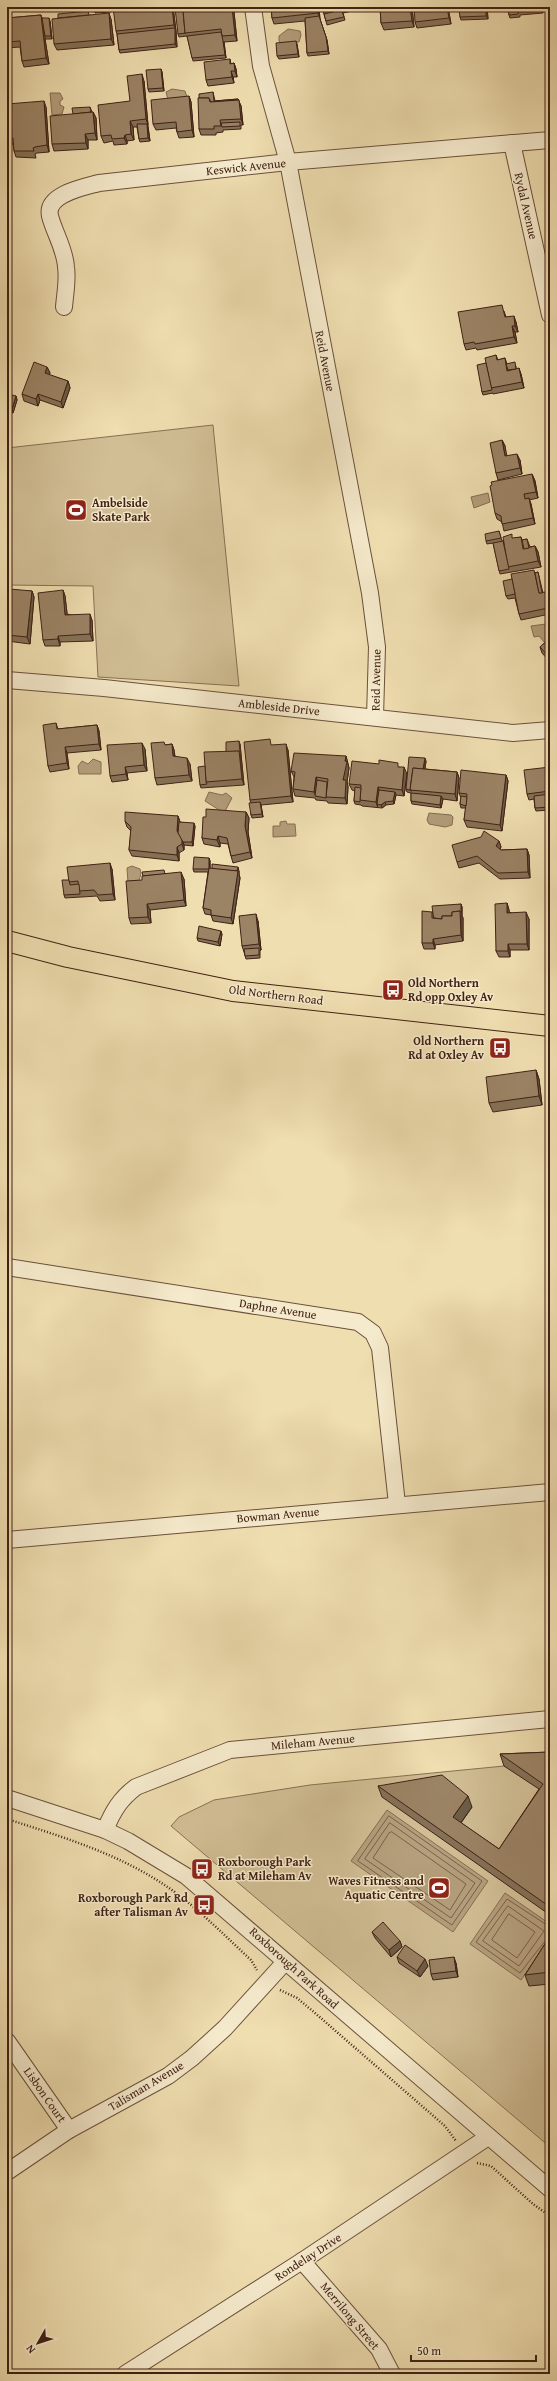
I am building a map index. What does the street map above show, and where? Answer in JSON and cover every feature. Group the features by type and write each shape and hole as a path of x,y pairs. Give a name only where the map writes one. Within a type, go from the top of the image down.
{"main road":[{"name":"Old Northern Road","path":"7,941 68,957 233,991 550,1026"}],"street":[{"name":"Reid Avenue","path":"253,7 261,66 288,162 370,593 377,647 375,717"},
{"name":"Keswick Avenue","path":"64,307 66,267 57,230 50,215 52,207 59,196 70,191 99,183 288,162 550,140"},
{"name":"Rydal Avenue","path":"512,143 550,315"},
{"name":"Ambleside Drive","path":"7,680 104,688 513,733 550,730"},
{"name":"Daphne Avenue","path":"7,1267 358,1322 373,1333 380,1348 397,1504"},
{"name":"Bowman Avenue","path":"7,1540 397,1504 550,1492"},
{"name":"Mileham Avenue","path":"105,1830 114,1808 123,1797 136,1787 230,1750 550,1719"},
{"name":"Roxborough Park Road","path":"7,1798 105,1830 147,1852 186,1876 245,1925 285,1962 550,2189"},
{"name":"Talisman Avenue","path":"7,2172 70,2130 168,2076 192,2058 225,2028 285,1962"},
{"name":"Lisbon Court","path":"7,2041 70,2130"},
{"name":"Rondelay Drive","path":"125,2374 302,2261 488,2137"},
{"name":"Merrilong Street","path":"302,2261 379,2349 392,2374"}],"path":[{"path":"7,1819 109,1854 158,1881 198,1911 251,1960 260,1974"},
{"path":"276,1988 297,1998 315,2013 445,2126 457,2143"},
{"path":"472,2160 478,2164 491,2166 533,2204 550,2216"}],"shaded area":[{"path":"213,425 239,686 98,677 93,586 7,585 7,448"},
{"name":"Waves Fitness and Aquatic Centre","path":"550,1763 550,2147 171,1826 179,1817 214,1800 310,1785 504,1766"}],"water":[{"path":"288,29 300,31 301,35 299,42 281,43 279,41 279,36"},
{"path":"172,89 185,91 187,97 168,100 166,92"},
{"path":"50,93 60,93 63,99 60,101 60,105 64,107 62,114 52,115"},
{"path":"488,493 490,502 474,508 471,497"},
{"path":"546,624 550,628 550,638 545,643 539,636 534,637 531,626"},
{"path":"93,759 101,762 101,774 79,774 78,766 82,761 88,764"},
{"path":"209,792 222,795 226,793 232,798 224,813 205,801"},
{"path":"429,813 451,815 453,817 452,825 445,827 429,824 427,820"},
{"path":"286,821 287,824 295,824 296,836 273,837 273,826 280,826 280,822"},
{"path":"132,866 140,869 141,873 139,881 128,883 127,868"},
{"path":"387,1810 488,1881 453,1932 351,1861"},
{"path":"505,1893 550,1924 550,1938 521,1980 470,1944"}],"building":[{"path":"94,7 110,7 110,9 94,10"},
{"path":"113,7 172,7 174,25 116,31"},
{"path":"186,7 186,10 183,10 186,33 178,34 175,8"},
{"path":"194,7 232,7 235,35 222,36 221,29 185,33 183,10 194,9"},
{"path":"271,7 317,7 318,13 272,18"},
{"path":"322,7 341,7 323,11"},
{"path":"380,7 410,7 412,21 381,23"},
{"path":"414,7 447,7 449,18 415,22"},
{"path":"486,7 486,16 460,17 459,9"},
{"path":"508,7 542,7 542,10 519,11 518,14 509,15"},
{"path":"341,10 344,17 326,21 324,14"},
{"path":"88,11 89,15 58,18 58,14"},
{"path":"109,13 111,39 54,44 52,19"},
{"path":"41,15 46,58 22,61 20,41 7,42 7,18"},
{"path":"319,16 326,37 328,51 307,53 305,18"},
{"path":"42,18 49,18 51,36 45,36"},
{"path":"175,28 175,44 119,50 117,34"},
{"path":"221,32 225,55 192,58 187,36"},
{"path":"296,41 298,54 277,56 276,43"},
{"path":"230,59 230,64 234,63 235,71 231,71 232,77 206,80 204,62"},
{"path":"161,69 163,88 148,89 146,70"},
{"path":"142,74 146,119 130,121 131,134 125,135 124,138 112,139 111,135 101,136 98,105 130,101 127,76"},
{"path":"213,92 214,101 238,100 211,102 209,98 199,98 199,94"},
{"path":"189,96 192,130 177,132 176,122 153,124 151,100"},
{"path":"198,98 209,98 210,102 239,100 241,119 220,120 221,126 214,126 214,129 199,129"},
{"path":"44,101 47,145 35,147 33,148 34,151 14,151 13,138 7,138 7,104"},
{"path":"90,107 91,112 73,114 72,108"},
{"path":"93,112 95,133 85,134 86,143 52,144 50,116"},
{"path":"240,122 240,126 222,127 221,123"},
{"path":"137,124 147,124 148,138 139,139"},
{"path":"502,305 505,317 514,316 515,326 512,326 514,337 475,344 474,342 464,344 458,312"},
{"path":"496,355 497,360 505,358 507,371 519,368 522,382 491,388 485,358"},
{"path":"34,362 47,367 45,373 68,381 61,402 38,394 36,399 22,394"},
{"path":"515,362 516,369 508,370 506,364"},
{"path":"486,363 492,390 482,392 477,365"},
{"path":"8,394 16,396 12,409 7,408"},
{"path":"502,440 505,456 517,454 520,468 496,473 490,443"},
{"path":"532,474 536,492 524,494 525,499 529,498 533,518 502,524 501,516 495,513 490,486 492,485 491,482"},
{"path":"499,531 501,538 486,541 485,534"},
{"path":"512,534 512,538 521,537 523,549 535,546 538,561 508,567 503,537"},
{"path":"527,539 529,548 524,549 522,540"},
{"path":"503,541 509,569 499,571 493,543"},
{"path":"534,570 539,593 545,592 548,608 519,614 511,574"},
{"path":"538,572 542,593 539,593 535,573"},
{"path":"512,579 515,594 506,596 503,581"},
{"path":"10,589 32,591 27,637 7,635 7,616"},
{"path":"63,590 65,615 90,614 90,634 58,636 58,639 43,640 38,593"},
{"path":"7,592 10,592 8,616 7,616"},
{"path":"550,638 550,658 540,647"},
{"path":"56,723 57,729 97,725 99,744 65,747 67,763 48,766 43,725"},
{"path":"270,739 271,745 286,744 291,796 250,800 244,742"},
{"path":"239,741 240,752 226,752 226,742"},
{"path":"164,742 165,745 172,744 173,756 187,758 189,775 155,778 151,743"},
{"path":"142,743 144,765 125,767 126,774 110,776 107,745"},
{"path":"239,751 242,779 206,782 204,752"},
{"path":"294,753 346,756 345,761 347,762 343,780 346,780 345,798 326,797 328,779 316,777 314,792 293,789 295,772 291,771"},
{"path":"409,757 425,758 423,769 413,768 410,790 412,791 406,789"},
{"path":"379,760 398,763 398,767 404,767 402,790 378,787 376,802 360,800 361,785 349,784 352,761 379,764"},
{"path":"205,766 207,784 200,785 198,767"},
{"path":"550,767 550,791 527,794 524,770"},
{"path":"413,768 457,772 455,794 410,790"},
{"path":"461,770 506,775 500,825 464,820 467,794 459,793"},
{"path":"317,780 327,782 326,798 315,796"},
{"path":"355,787 361,788 360,802 354,801"},
{"path":"379,790 395,792 393,801 385,802 381,805 377,804"},
{"path":"411,793 441,796 440,805 411,801"},
{"path":"550,794 550,807 535,808 534,796"},
{"path":"461,796 467,797 466,806 460,804"},
{"path":"260,802 262,814 251,815 249,803"},
{"path":"206,809 246,812 245,826 250,852 231,856 227,838 218,836 217,840 202,838 203,817 206,817"},
{"path":"125,812 178,816 177,831 182,838 182,844 177,847 177,855 129,850 131,827 125,821"},
{"path":"179,822 194,823 192,842 183,842 178,833"},
{"path":"484,831 499,841 496,846 501,850 527,849 528,872 498,873 477,856 457,862 452,845 481,837"},
{"path":"194,857 209,858 209,869 193,869"},
{"path":"110,863 113,894 98,895 94,890 79,891 78,881 69,882 67,867"},
{"path":"212,864 238,867 237,871 212,869"},
{"path":"209,868 238,871 231,918 211,915 211,910 203,908"},
{"path":"164,870 165,874 143,876 142,872"},
{"path":"181,872 184,900 147,904 148,917 129,918 126,881 142,880 142,876"},
{"path":"62,880 69,880 70,885 79,884 80,894 64,895"},
{"path":"507,903 507,913 526,912 527,944 508,944 508,951 496,951 495,904"},
{"path":"461,904 461,912 452,912 452,916 442,916 442,919 434,918 432,906"},
{"path":"422,911 432,912 432,918 442,919 442,916 452,916 452,912 460,911 461,935 433,939 433,943 422,943"},
{"path":"256,914 259,944 242,946 239,916"},
{"path":"199,926 221,931 218,942 197,938"},
{"path":"259,948 259,955 245,956 244,949"},
{"path":"536,1070 539,1096 489,1103 486,1077"},
{"path":"550,1752 550,1907 378,1786 442,1775 468,1796 453,1817 499,1849 543,1784 500,1754"},
{"path":"383,1922 400,1941 389,1950 372,1932"},
{"path":"550,1936 550,1972 525,1975"},
{"path":"405,1945 425,1959 417,1971 397,1957"},
{"path":"454,1957 456,1971 431,1974 429,1960"}],"place":[{"name":"Ambelside Skate Park","path":"76,510"},
{"name":"Old Northern Rd opp Oxley Av","path":"393,990"},
{"name":"Old Northern Rd at Oxley Av","path":"500,1048"},
{"name":"Roxborough Park Rd at Mileham Av","path":"202,1869"},
{"name":"Waves Fitness and Aquatic Centre","path":"439,1888"},
{"name":"Roxborough Park Rd after Talisman Av","path":"204,1905"}]}
